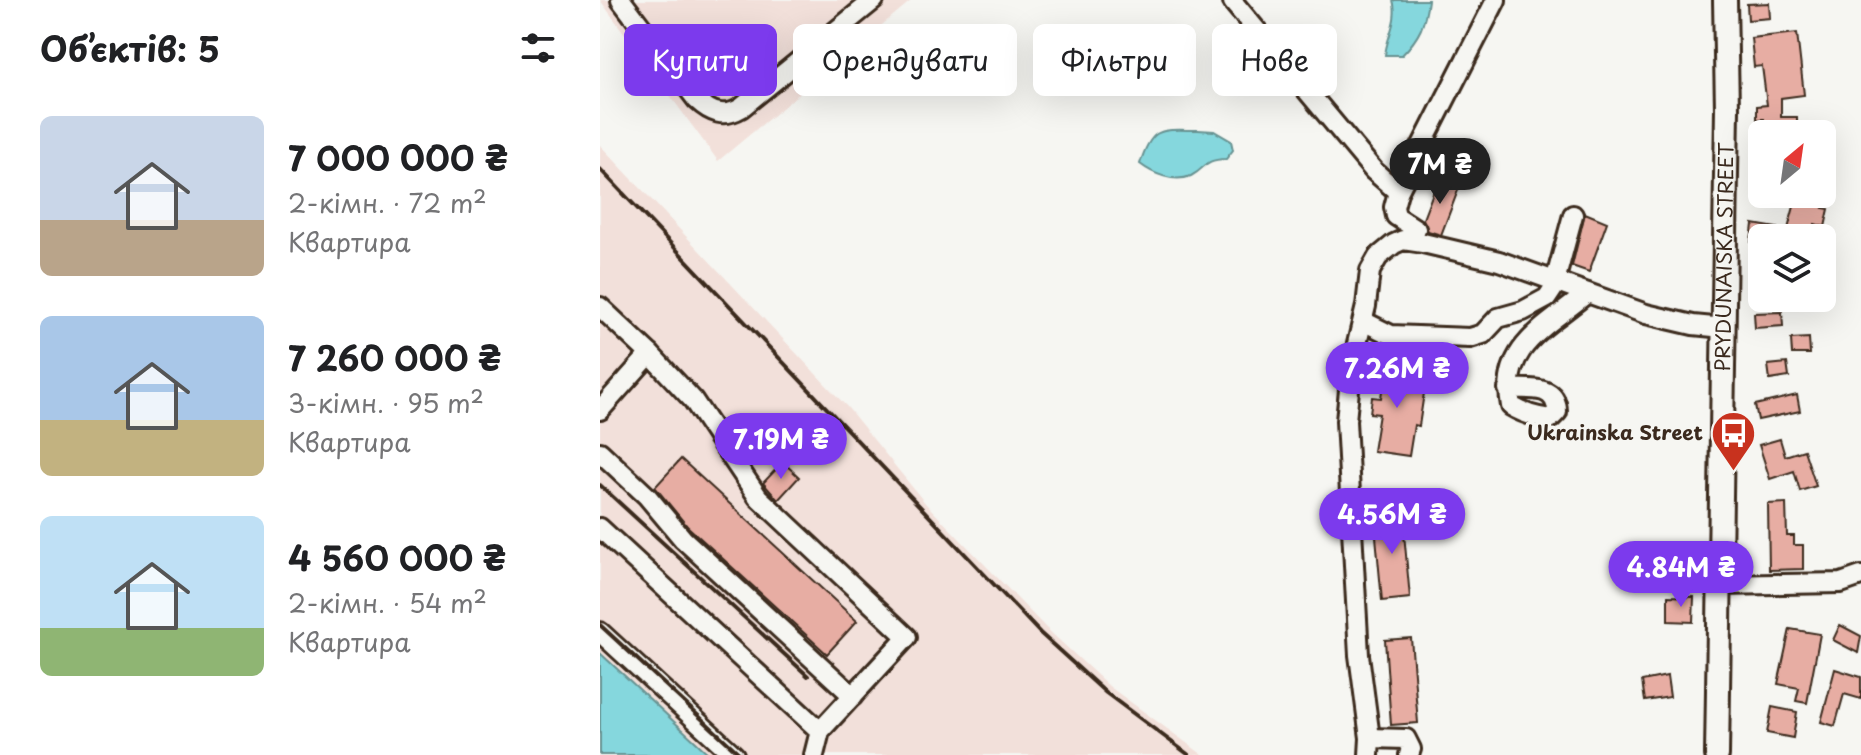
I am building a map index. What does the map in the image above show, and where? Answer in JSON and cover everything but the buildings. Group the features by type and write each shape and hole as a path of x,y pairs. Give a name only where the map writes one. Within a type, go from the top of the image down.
{"main road":[{"name":"PRYDUNAISKA STREET","path":"1717,753 1727,109 1725,0"}],"street":[{"path":"621,0 697,100 712,112 727,114 741,108 874,0"},
{"path":"1416,229 1396,216 1394,207 1398,192 1496,0"},
{"path":"1231,6 1374,171 1398,192"},
{"path":"1363,321 1391,335 1470,338 1483,334 1498,318 1523,311 1547,298 1556,280 1573,215"},
{"path":"1409,755 1411,749 1406,739 1370,746 1358,640 1346,421 1351,369 1363,321 1370,271 1378,257 1403,240 1499,261 1670,320 1724,328"},
{"path":"1508,389 1520,350 1532,335 1587,293"},
{"path":"600,307 672,376 712,426 758,497 907,637 820,731 814,755"},
{"path":"600,410 650,354"},
{"path":"600,452 647,496 683,539 853,696"},
{"path":"600,528 820,731"},
{"path":"1720,585 1841,583 1861,576"},
{"path":"600,632 734,755"}],"shaded area":[{"path":"600,0 912,0 883,24 793,24 793,96 796,96 718,161 670,96 777,96 777,24 624,24 624,33"},
{"path":"600,145 848,408 926,504 1046,628 1110,687 1203,755 710,755 600,653"}],"water":[{"path":"1393,0 1428,0 1421,30 1402,55 1385,55 1394,21"},
{"path":"1214,131 1231,141 1233,150 1226,159 1206,164 1191,176 1171,178 1140,164 1149,142 1160,132"},
{"path":"600,653 710,755 600,755"}],"railway":[{"path":"600,169 1040,633 1106,693 1189,755"},
{"path":"600,485 808,676"},
{"path":"600,625 741,755"}],"place":[{"name":"Ukrainska Street","path":"1734,472"}]}
